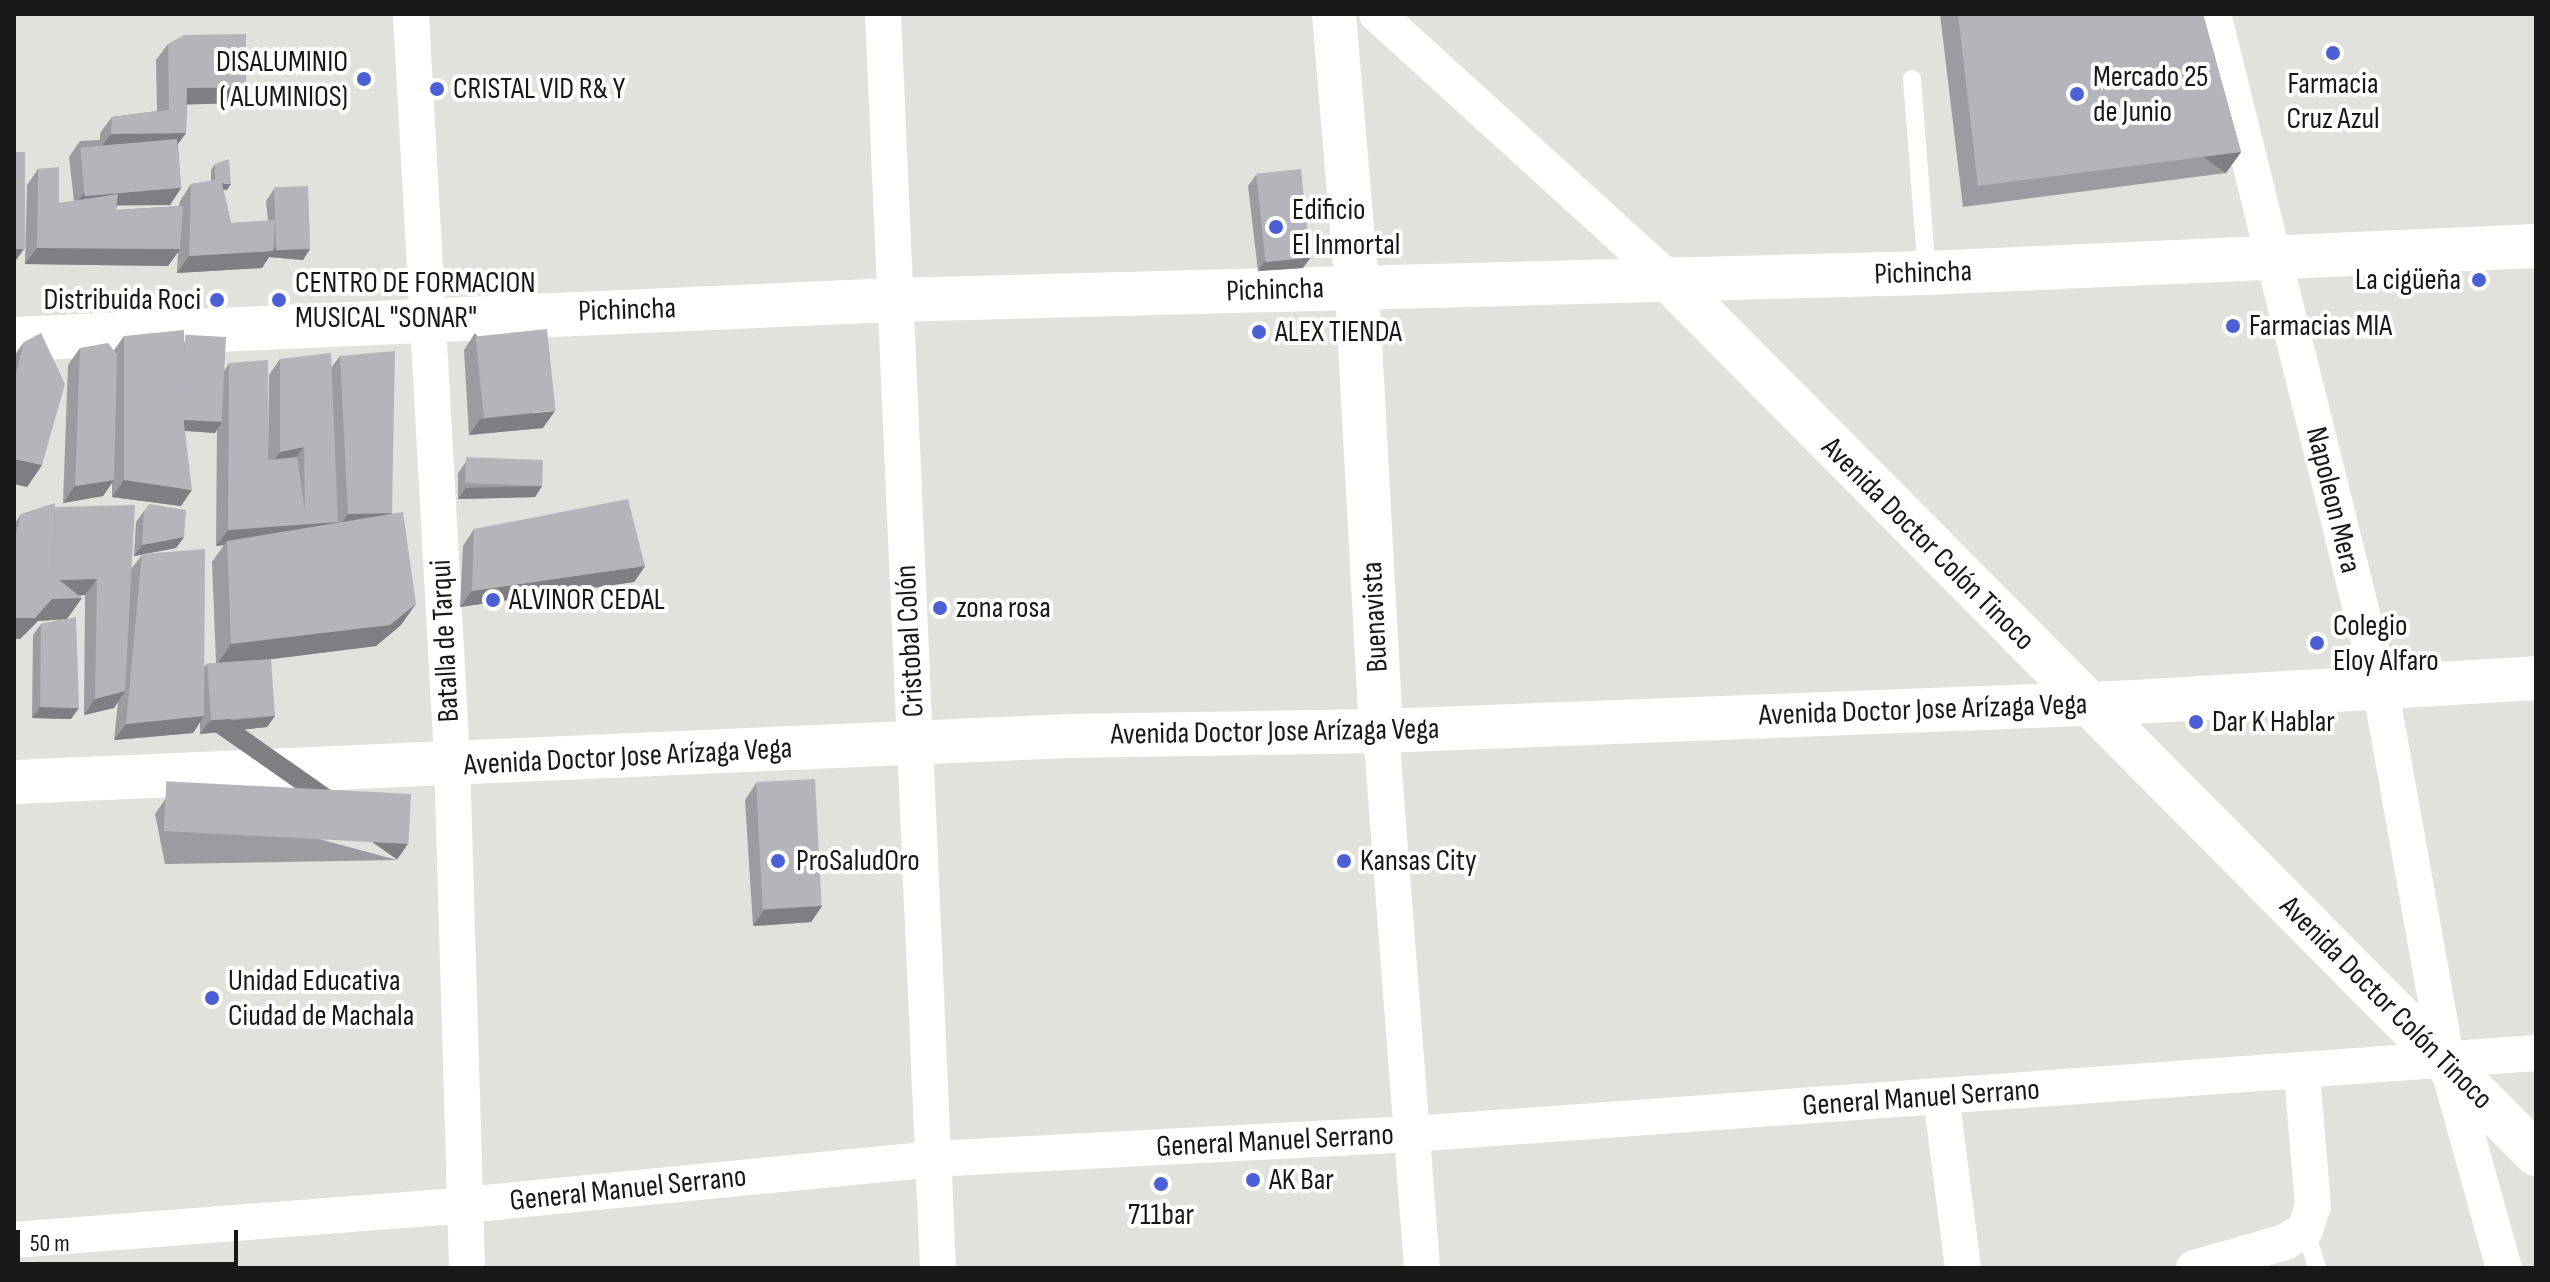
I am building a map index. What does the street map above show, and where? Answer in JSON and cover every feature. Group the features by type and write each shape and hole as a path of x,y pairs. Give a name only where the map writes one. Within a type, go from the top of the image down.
{"main road":[{"name":"Buenavista","path":"1334,14 1357,288 1381,731"},
{"name":"Pichincha","path":"14,339 427,317 893,300 1927,273 2273,261 2536,246"},
{"name":"Avenida Doctor Colón Tinoco","path":"1667,278 2085,703 2536,1154"},
{"name":"Avenida Doctor Jose Arízaga Vega","path":"14,782 915,743 1381,731 2085,703 2536,678"}],"street":[{"name":"Batalla de Tarqui","path":"411,14 452,765 467,1268"},
{"name":"Cristobal Colón","path":"883,14 893,300 938,1268"},
{"name":"Avenida Doctor Colón Tinoco","path":"1377,14 1667,278"},
{"name":"Napoleon Mera","path":"2213,14 2380,686 2447,1063 2504,1268"},
{"name":"Buenavista","path":"1381,731 1422,1268"},
{"name":"General Manuel Serrano","path":"14,1240 465,1205 934,1159 1412,1134 2302,1074 2536,1053"},
{"path":"2194,1268 2285,1242 2305,1230 2313,1206 2302,1074"},
{"path":"1941,1096 1963,1268"}],"lane":[{"path":"1912,79 1927,273"},
{"path":"2305,1230 2317,1268"}],"building":[{"name":"Mercado 25 de Junio","path":"1958,14 2203,14 2241,152 1978,186"},
{"path":"246,34 246,87 187,88 186,133 111,134 112,117 169,110 168,44 184,35"},
{"path":"177,139 181,188 85,196 80,147"},
{"path":"14,152 25,152 25,249 14,249"},
{"path":"229,159 231,184 222,183 221,179 215,180 215,164"},
{"path":"59,167 59,203 118,194 116,210 183,206 180,249 37,248 38,169"},
{"name":"Edificio El Inmortal","path":"1301,169 1310,258 1266,262 1256,174"},
{"path":"221,179 231,223 275,220 273,251 189,256 191,184"},
{"path":"308,186 310,249 276,250 274,187"},
{"path":"547,329 556,411 484,418 475,337"},
{"path":"184,330 184,423 192,490 124,480 124,336"},
{"path":"41,333 65,384 42,465 14,459 14,382 24,342"},
{"path":"185,335 226,337 222,422 181,420"},
{"path":"108,343 117,354 114,480 75,486 80,348"},
{"path":"395,351 392,513 348,514 340,356"},
{"path":"331,353 338,522 228,530 229,363 268,360 268,460 297,457 305,511 304,447 280,452 280,359"},
{"path":"466,457 543,460 542,486 465,483"},
{"path":"628,499 645,566 472,591 474,529"},
{"path":"55,503 53,575 82,598 52,599 35,618 14,618 14,542 21,514"},
{"path":"149,504 186,510 184,537 142,545 144,511"},
{"path":"135,505 125,691 95,699 97,579 59,580 53,575 55,507"},
{"path":"403,512 416,604 390,625 231,644 227,541"},
{"path":"205,549 204,716 126,724 142,554"},
{"path":"76,617 79,708 40,707 41,624"},
{"path":"271,659 275,716 211,720 207,663"},
{"name":"ProSaludOro","path":"815,779 822,906 763,909 756,782"},
{"path":"166,781 411,794 408,844 164,831"}],"place":[{"name":"Farmacia Cruz Azul","path":"2333,53"},
{"name":"DISALUMINIO ( ALUMINIOS)","path":"364,79"},
{"name":"CRISTAL VID R& Y","path":"437,89"},
{"name":"Mercado 25 de Junio","path":"2077,94"},
{"name":"Edificio El Inmortal","path":"1276,227"},
{"name":"La cigüeña","path":"2479,280"},
{"name":"Distribuida Roci","path":"217,300"},
{"name":"CENTRO DE FORMACION MUSICAL \"SONAR\"","path":"279,300"},
{"name":"Farmacias MIA","path":"2233,326"},
{"name":"ALEX TIENDA","path":"1259,332"},
{"name":"ALVINOR CEDAL","path":"493,600"},
{"name":"zona rosa","path":"940,608"},
{"name":"Colegio Eloy Alfaro","path":"2317,643"},
{"name":"Dar K Hablar","path":"2196,722"},
{"name":"ProSaludOro","path":"778,861"},
{"name":"Kansas City","path":"1344,861"},
{"name":"Unidad Educativa Ciudad de Machala","path":"212,998"},
{"name":"AK Bar","path":"1253,1180"},
{"name":"711bar","path":"1161,1184"}]}
